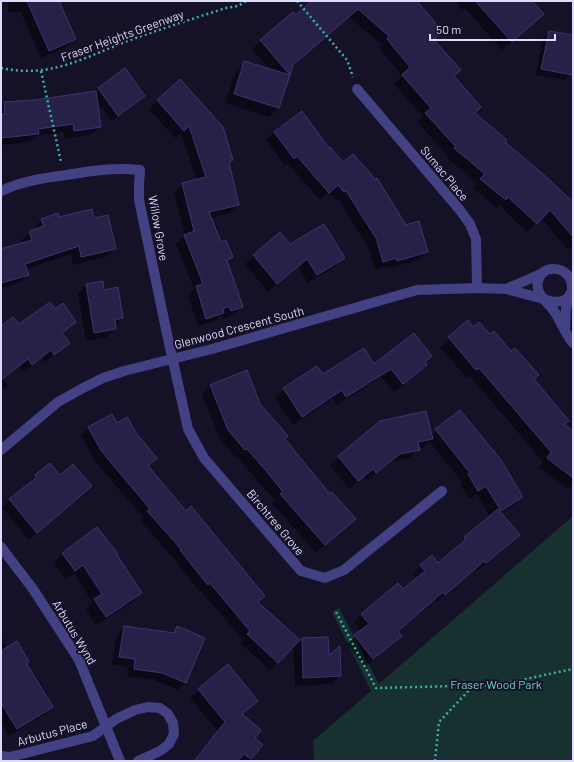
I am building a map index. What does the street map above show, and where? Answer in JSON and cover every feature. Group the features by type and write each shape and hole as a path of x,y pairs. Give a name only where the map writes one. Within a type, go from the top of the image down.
{"street":[{"name":"Sumac Place","path":"357,89 470,224 476,239 477,288"},
{"name":"Willow Grove","path":"1,191 26,181 64,175 110,169 140,170 139,200 166,334 173,358"},
{"path":"565,330 566,308 572,293 572,283 568,271 553,268 543,273 540,278 538,290 544,300 554,311 565,330 573,343"},
{"name":"Glenwood Crescent South","path":"506,289 543,273"},
{"name":"Glenwood Crescent South","path":"1,450 58,402 103,378 124,371 212,349 417,290 477,288 506,289 544,300"},
{"path":"544,300 556,303 562,302 572,293"},
{"name":"Birchtree Grove","path":"173,358 188,429 204,458 301,571 325,578 344,570 442,491"},
{"name":"Arbutus Wynd","path":"1,547 33,589 79,660 120,761"},
{"name":"Arbutus Place","path":"1,756 10,757 93,736 116,719 135,710 148,707 160,708 168,714 173,723 174,734 169,744 160,751 138,761"}],"path":[{"name":"Fraser Heights Greenway","path":"1,68 41,71 76,62 133,39 226,8 238,6 246,1"},
{"path":"297,1 347,60 357,89"},
{"path":"41,71 64,175"},
{"path":"336,612 376,688 498,685 573,669"},
{"path":"435,761 439,722 473,685"}],"green space":[{"name":"Fraser Wood Park","path":"573,516 573,761 314,761 313,741 371,691 332,612 339,608 379,684"}],"building":[{"path":"27,1 59,1 76,39 49,51"},
{"path":"312,1 417,1 443,32 434,40 461,70 454,76 481,107 475,113 507,140 505,142 573,202 573,237 550,210 537,224 508,197 506,200 480,179 485,174 454,148 456,147 425,113 431,108 402,75 410,67 387,39 389,36 358,9 293,65 290,75 260,40 293,12 295,15"},
{"path":"475,1 532,1 544,14 512,42"},
{"path":"549,31 573,35 572,75 541,69"},
{"path":"244,61 290,75 279,108 234,94"},
{"path":"125,68 145,96 118,116 98,88"},
{"path":"180,79 223,127 233,160 229,162 239,205 209,212 221,242 226,240 233,257 227,260 243,307 231,311 228,306 223,309 224,313 206,319 196,286 203,284 184,235 194,231 182,183 206,177 189,126 184,131 157,100"},
{"path":"96,91 101,127 74,131 73,124 38,129 39,134 1,138 1,114 5,114 4,102 35,100"},
{"path":"302,111 329,148 330,147 343,162 353,154 376,180 377,178 406,225 419,221 428,252 397,261 396,258 383,262 376,238 346,191 344,192 338,185 329,193 297,156 294,159 274,132"},
{"path":"92,209 94,218 108,215 116,249 81,257 79,246 25,264 29,275 1,283 1,249 32,240 29,231 44,226 41,219 58,213 59,217"},
{"path":"324,224 345,258 317,275 307,259 277,284 253,255 280,232 290,244"},
{"path":"103,281 104,290 118,287 123,318 115,320 116,329 94,333 86,284"},
{"path":"50,302 55,309 63,303 76,322 62,333 70,343 54,355 51,350 32,365 28,359 1,380 1,326 13,317 19,324"},
{"path":"468,320 473,327 479,322 490,334 494,331 511,351 515,348 539,375 534,379 569,421 564,424 573,431 573,478 547,458 551,452 479,368 476,370 448,337"},
{"path":"414,333 432,356 425,362 427,365 403,384 391,369 346,397 342,390 302,417 283,388 317,366 323,374 364,348 374,364"},
{"path":"247,370 260,404 288,436 285,439 330,494 332,492 356,519 325,545 280,494 283,492 267,472 228,430 210,385"},
{"path":"460,410 501,460 523,497 501,511 486,486 478,491 468,474 470,473 435,429"},
{"path":"426,411 433,439 418,442 420,450 400,454 376,473 373,469 358,481 338,456 380,421"},
{"path":"112,414 117,423 127,417 136,433 157,458 148,466 186,511 191,506 265,596 258,602 300,640 278,663 247,634 250,631 210,583 208,585 180,550 181,549 147,511 150,509 102,452 88,427"},
{"path":"50,463 60,475 73,464 92,486 37,533 9,499 37,477 35,475"},
{"path":"498,509 520,535 486,563 484,561 445,595 443,592 398,631 402,636 373,659 354,635 369,624 361,614 398,583 403,589 425,571 420,565 432,555 438,563 466,539 464,537"},
{"path":"97,527 118,554 117,555 142,593 106,617 94,599 102,594 83,565 75,571 62,553"},
{"path":"124,626 174,633 177,626 205,638 186,683 162,673 134,669 135,659 119,657"},
{"path":"328,637 329,655 340,646 341,676 303,678 302,638"},
{"path":"17,641 29,662 26,663 53,707 17,729 1,703 1,651"},
{"path":"228,664 258,701 242,714 261,730 255,738 263,745 251,759 244,754 238,761 194,761 225,722 198,689"}]}
